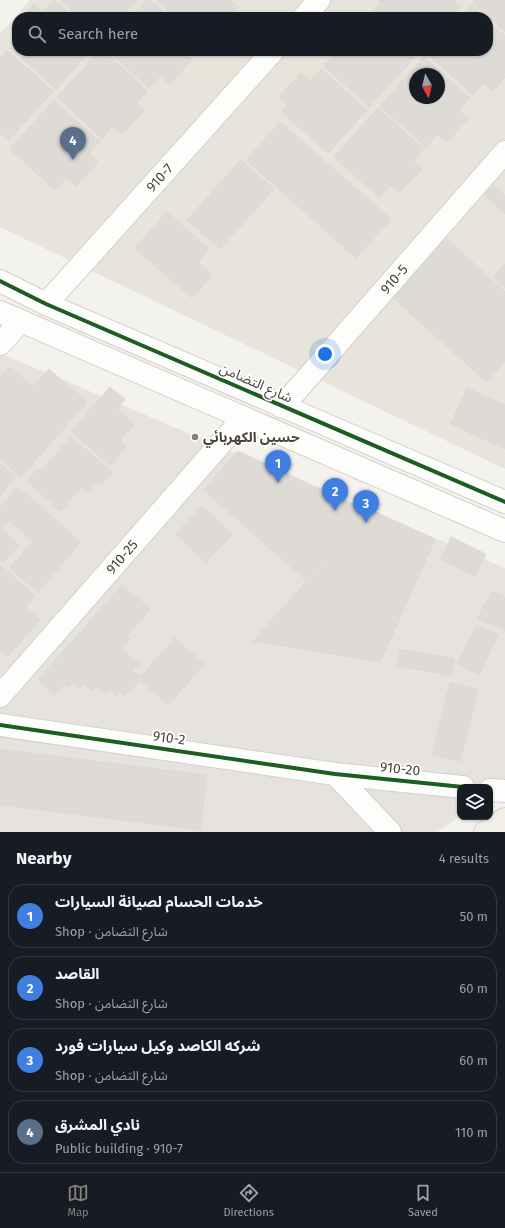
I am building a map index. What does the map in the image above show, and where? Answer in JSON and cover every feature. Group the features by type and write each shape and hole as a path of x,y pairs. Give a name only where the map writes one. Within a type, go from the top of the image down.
{"main road":[{"path":"485,832 505,818"}],"street":[{"path":"308,12 319,0"},
{"name":"910-7","path":"46,304 269,56"},
{"name":"910-5","path":"282,407 505,152"},
{"name":"شارع التضامن","path":"0,281 46,304 505,502"},
{"path":"0,312 505,531"},
{"path":"0,344 21,321"},
{"name":"910-25","path":"0,696 243,418"},
{"name":"910-2","path":"0,725 335,774"},
{"path":"335,774 390,832"},
{"name":"910-20","path":"335,774 457,786"},
{"path":"493,790 505,791"}],"shaded area":[{"path":"30,0 505,0 505,469 0,227 0,34 12,20 12,56 493,56 493,12 19,12"},
{"path":"0,353 505,568 505,786 493,786 493,784 457,784 457,818 437,832 0,832"}],"building":[{"path":"55,0 68,12 43,12"},
{"path":"60,0 137,0 126,12 73,12"},
{"path":"147,0 151,0 164,12 136,12"},
{"path":"156,0 230,0 239,8 235,12 169,12"},
{"path":"378,0 453,0 460,7 456,12 373,12 381,3"},
{"path":"475,0 505,0 505,32 493,21 493,12 483,12 473,3"},
{"path":"34,4 43,12 27,12"},
{"path":"471,5 479,12 465,12"},
{"path":"493,25 505,36 505,77 493,91 484,83 473,95 445,70 445,68 443,68 429,56 493,56"},
{"path":"7,50 53,91 9,140 0,133 0,59"},
{"path":"19,56 86,56 56,89"},
{"path":"95,56 110,56 147,91 137,102 145,110 122,134 113,126 102,139 57,97"},
{"path":"114,56 189,56 192,59 170,84 160,76 149,88"},
{"path":"333,56 412,56 414,58 369,107 324,66"},
{"path":"424,57 436,68 414,68"},
{"path":"321,69 367,110 328,153 282,112 288,105 279,97 301,73 310,81"},
{"path":"409,74 409,104 445,104 445,76 470,98 459,110 468,119 446,143 437,134 426,147 380,106"},
{"path":"54,100 100,142 89,153 98,162 76,186 66,178 55,190 10,149"},
{"path":"378,108 424,149 413,161 422,169 399,193 391,185 379,197 334,157"},
{"path":"280,122 391,219 356,258 246,160"},
{"path":"241,160 274,189 220,249 187,220"},
{"path":"487,180 505,196 505,214 479,190"},
{"path":"167,212 209,249 198,262 212,275 192,298 135,248"},
{"path":"446,238 505,292 505,361 487,382 393,298"},
{"path":"505,264 505,288 493,277"},
{"path":"10,367 33,387 49,369 87,402 21,477 0,459 0,378"},
{"path":"110,387 125,399 117,409 134,424 120,441 126,446 110,465 71,431"},
{"path":"467,388 505,405 505,449 451,424"},
{"path":"478,399 505,411 505,423 473,409"},
{"path":"71,437 112,472 101,485 97,482 88,492 82,486 61,511 27,481 37,470 40,472"},
{"path":"238,451 368,511 306,580 204,490"},
{"path":"0,463 16,477 0,495"},
{"path":"18,487 81,542 38,592 10,568 33,541 8,520 1,529 19,545 3,563 0,560 0,508"},
{"path":"202,506 233,534 206,562 176,534"},
{"path":"371,510 435,539 380,662 253,641"},
{"path":"451,537 486,554 475,576 441,559"},
{"path":"0,565 35,596 25,608 40,620 8,656 0,650"},
{"path":"122,585 150,609 126,637 130,640 122,649 139,664 132,671 140,677 175,638 204,664 168,705 140,680 125,696 120,692 117,696 109,690 106,694 97,686 92,691 84,684 80,689 73,683 68,687 64,684 54,695 38,680"},
{"path":"492,591 505,598 505,631 478,618"},
{"path":"477,625 498,635 479,675 457,664"},
{"path":"400,649 455,659 451,676 397,665"},
{"path":"450,683 478,690 460,761 432,754"},
{"path":"0,749 207,775 200,830 0,805"}],"cycle path":[{"path":"0,281 46,304 505,502"},
{"path":"0,725 335,774 457,786"}],"place":[{"name":"نادي المشرق","path":"73,160"},
{"name":"حسين الكهربائي","path":"195,437"},
{"name":"خدمات الحسام لصيانة السيارات","path":"278,483"},
{"name":"القاصد","path":"335,511"},
{"name":"شركه الكاصد وكيل سيارات فورد","path":"366,523"}]}
